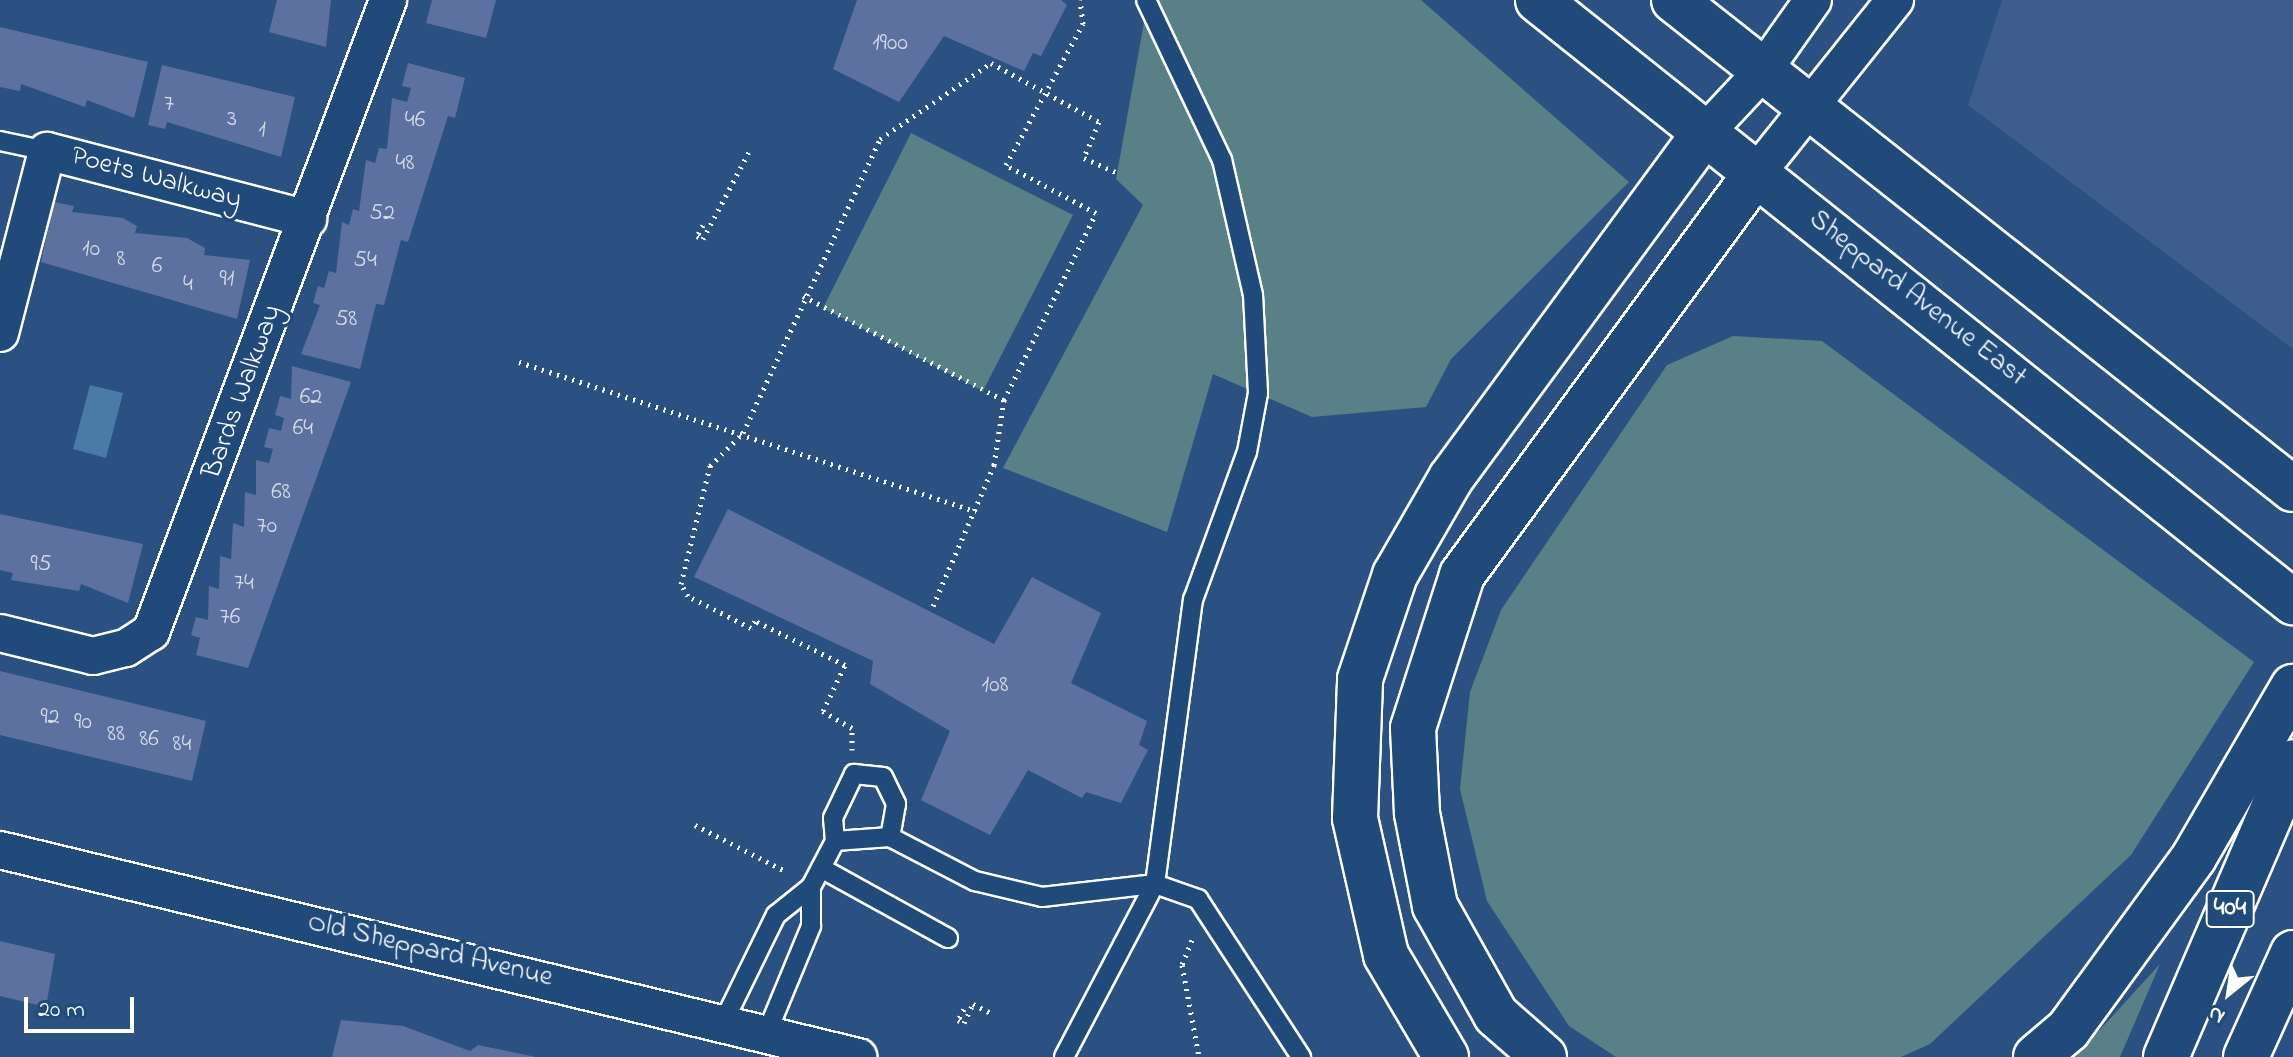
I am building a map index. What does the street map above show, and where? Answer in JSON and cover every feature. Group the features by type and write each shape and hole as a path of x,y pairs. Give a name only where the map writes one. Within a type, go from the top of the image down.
{"main road":[{"name":"Sheppard Avenue East","path":"1538,0 2289,599"},
{"path":"1674,0 2293,489"},
{"path":"1446,1057 1386,955 1355,818 1360,679 1395,575 1451,478 1704,134"},
{"path":"1544,1057 1496,1015 1435,906 1417,813 1413,728 1469,563 1756,174"},
{"path":"2036,1057 2068,1030 2194,857 2293,687"},
{"name":"404","path":"2166,1057 2293,762"},
{"path":"2246,1057 2293,953"}],"street":[{"name":"Bards Walkway","path":"0,633 93,656 126,648 151,632 388,0"},
{"path":"1704,134 1762,72 1813,0"},
{"path":"1756,174 1809,105 1865,43 1895,0"},
{"name":"Poets Walkway","path":"0,333 47,151 308,219"},
{"name":"Old Sheppard Avenue","path":"0,850 725,1019 858,1057"}],"lane":[{"path":"1064,1057 1155,884 1193,600 1247,452 1258,393 1253,295 1222,160 1146,0"},
{"path":"0,141 47,151"},
{"path":"725,1019 776,915 811,887 835,841 833,818 854,774 883,777 896,804 890,837"},
{"path":"835,841 890,837 975,881 1042,897 1155,884 1198,899 1301,1057"},
{"path":"821,868 948,938"},
{"path":"768,1030 811,926 811,887"}],"path":[{"path":"933,606 994,465 1004,400 1096,213 1006,165 1083,24 1080,0"},
{"path":"852,751 852,728 823,711 845,665 755,621 751,628 688,596 681,584 710,466 743,433 803,296 880,139 991,63 1045,89 1099,122 1084,158 1116,172"},
{"path":"703,225 697,236 703,239 750,150"},
{"path":"803,296 1004,400"},
{"path":"519,362 976,511"},
{"path":"695,825 783,870"},
{"path":"1194,934 1182,965 1199,1057"},
{"path":"964,1009 958,1020 964,1023 973,1004 991,1013"}],"shaded area":[{"path":"2002,0 2293,0 2293,349 1968,105"},
{"path":"90,385 123,393 106,458 73,449"}],"green space":[{"path":"1148,0 1421,0 1629,182 1451,359 1426,407 1312,417 1213,374 1167,532 1003,468 1143,205 1116,179"},
{"path":"911,133 1073,215 983,391 823,308"},
{"path":"1733,336 1822,341 2254,662 2131,855 1930,1044 1901,1057 1616,1057 1569,1026 1487,901 1460,789 1470,692 1501,610 1667,365"},
{"path":"2160,964 2120,1057 2075,1057"}],"building":[{"path":"277,0 331,0 326,47 269,32"},
{"path":"432,0 496,0 486,38 426,23"},
{"path":"857,0 1061,0 1067,5 1041,56 1033,53 1024,71 944,36 899,102 833,69"},
{"path":"0,27 148,62 134,118 87,100 85,107 21,84 20,91 0,87"},
{"path":"408,63 465,78 455,118 448,116 408,242 401,240 384,305 376,304 360,369 301,354 320,305 313,303 318,286 324,288 329,271 336,273 342,222 349,225 353,209 359,211 366,160 375,163 379,148 387,149 392,98 407,102 411,88 402,86"},
{"path":"162,65 295,97 281,157 167,122 165,129 148,125"},
{"path":"54,202 74,206 72,212 123,218 137,226 135,233 187,238 205,248 204,255 250,260 237,319 41,262"},
{"path":"292,366 351,382 248,668 196,655 200,638 191,635 196,617 208,620 209,586 219,589 220,556 231,559 233,523 244,527 245,492 256,495 256,460 269,463 273,449 264,447 269,428 281,431 284,418 275,415 280,396 291,399"},
{"path":"728,509 994,644 1032,577 1101,613 1071,683 1147,721 1139,745 1148,750 1121,803 1086,792 1082,798 1028,770 990,835 921,800 950,731 870,684 873,661 694,577"},
{"path":"0,514 143,544 128,603 81,584 79,591 11,580 13,573 0,570"},
{"path":"0,671 206,721 192,781 0,735"},
{"path":"0,941 55,954 46,1007 0,996"},
{"path":"341,1020 403,1026 470,1051 478,1045 536,1057 332,1057"}]}
